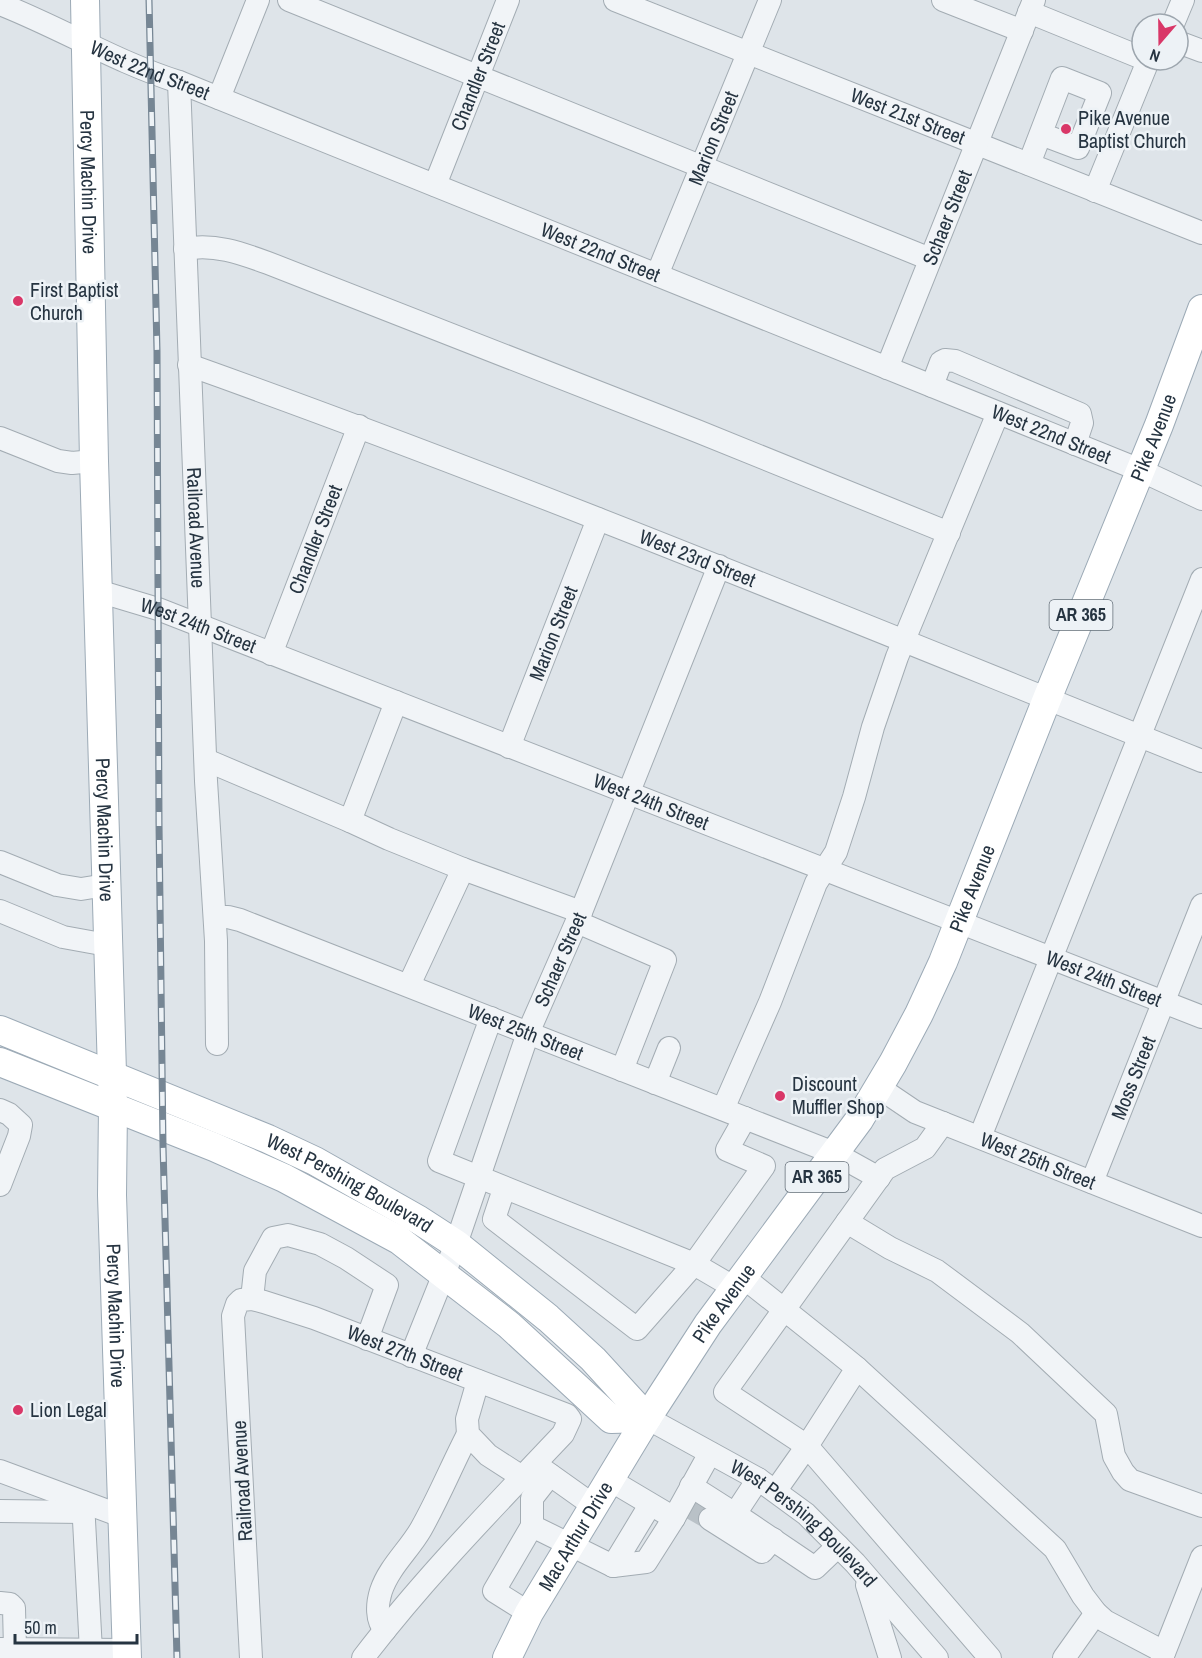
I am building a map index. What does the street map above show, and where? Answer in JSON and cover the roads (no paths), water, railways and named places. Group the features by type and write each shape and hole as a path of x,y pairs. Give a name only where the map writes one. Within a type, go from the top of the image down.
{"main road":[{"name":"Percy Machin Drive","path":"85,0 94,461 113,1107 112,1195 127,1654"},
{"name":"Pike Avenue","path":"647,1418 708,1324 859,1119 919,1014 943,962 1202,309"},
{"name":"West Pershing Boulevard","path":"0,1030 268,1139 315,1161 419,1220 456,1244 548,1318 593,1359 647,1418"},
{"name":"West Pershing Boulevard","path":"0,1062 284,1178 399,1240 509,1325 611,1419 647,1418"},
{"name":"Mac Arthur Drive","path":"507,1658 529,1613 647,1418"}],"street":[{"path":"219,98 258,0"},
{"path":"289,0 930,259"},
{"name":"Chandler Street","path":"435,185 508,0"},
{"name":"West 21st Street","path":"615,0 1202,233"},
{"name":"Marion Street","path":"657,275 770,0"},
{"path":"943,0 1028,15 1130,53"},
{"name":"West 22nd Street","path":"0,4 33,17 150,73 219,98 998,412 1140,470 1202,499"},
{"name":"Schaer Street","path":"887,368 1028,15"},
{"path":"1095,191 1144,72"},
{"name":"Railroad Avenue","path":"178,82 214,917 217,1044"},
{"path":"1029,164 1041,134"},
{"path":"185,249 194,247 221,249 268,263 949,533"},
{"path":"932,386 941,362 955,361 1080,414 1082,423 1075,444"},
{"name":"West 23rd Street","path":"189,365 359,426 719,566 1202,761"},
{"path":"723,1109 770,1002 816,883 836,852 855,797 873,727 904,640 998,412"},
{"name":"Chandler Street","path":"271,654 359,426"},
{"path":"0,438 58,461 72,463 94,461"},
{"name":"Marion Street","path":"509,747 598,519"},
{"name":"Schaer Street","path":"411,1356 456,1244 528,1033 579,917 719,566"},
{"path":"980,1137 1202,579"},
{"name":"West 24th Street","path":"98,591 158,609 200,625 914,906 959,920 1202,1017"},
{"path":"350,821 396,702"},
{"path":"206,760 389,839 579,917 665,960 622,1070"},
{"path":"0,862 57,885 81,889 106,885"},
{"path":"409,985 463,869"},
{"name":"Moss Street","path":"1092,1182 1202,905"},
{"path":"0,912 63,937 107,945"},
{"name":"West 25th Street","path":"214,917 240,920 409,985 834,1153 879,1178"},
{"path":"491,1018 439,1161 478,1179 739,1283 784,1310 857,1368 1055,1549 1096,1613 1105,1621 1163,1655 1201,1565"},
{"path":"655,1083 669,1048"},
{"name":"West 25th Street","path":"878,1087 915,1112 1202,1226"},
{"path":"0,1110 9,1114 21,1125 0,1185"},
{"path":"504,1189 494,1219 637,1329 694,1264 764,1166 728,1150 745,1118"},
{"path":"943,1123 924,1148 885,1169 724,1392 807,1446 990,1658"},
{"path":"847,1222 890,1248 937,1271 1020,1333 1106,1414 1114,1456 1123,1472 1131,1480 1202,1506"},
{"name":"Railroad Avenue","path":"251,1658 233,1316 244,1301 255,1271 273,1238 288,1235 320,1244 387,1285 367,1339"},
{"name":"West 27th Street","path":"244,1301 314,1318 567,1415 570,1419 563,1434 536,1472"},
{"path":"723,1521 767,1485 807,1446 857,1368"},
{"path":"385,1630 381,1625 377,1610 381,1590 400,1558 421,1531 468,1434 467,1419 478,1381"},
{"name":"West Pershing Boulevard","path":"647,1418 767,1485 806,1514 838,1546 937,1658"},
{"path":"468,1434 488,1455 536,1472 594,1506"},
{"path":"532,1526 613,1566 646,1562 684,1504 710,1453"},
{"path":"0,1471 83,1507 124,1517"},
{"path":"529,1613 494,1591 532,1526 532,1498 536,1472"},
{"path":"363,1658 455,1548 536,1472"},
{"path":"610,1480 650,1505 684,1504 773,1539 815,1568 838,1546"},
{"path":"613,1566 650,1505"},
{"path":"0,1511 83,1507"},
{"path":"83,1507 91,1651"},
{"path":"421,1531 455,1548"},
{"path":"864,1575 890,1658"},
{"path":"0,1603 10,1604 14,1608 8,1649 127,1654"},
{"path":"1064,1658 1096,1613"}],"tunnel":[{"path":"689,1507 710,1519"}],"railway":[{"path":"149,0 157,351 163,1146 177,1658"}],"place":[{"name":"Pike Avenue Baptist Church","path":"1066,129"},
{"name":"First Baptist Church","path":"18,301"},
{"name":"Discount Muffler Shop","path":"780,1096"},
{"name":"Lion Legal","path":"18,1410"}]}
